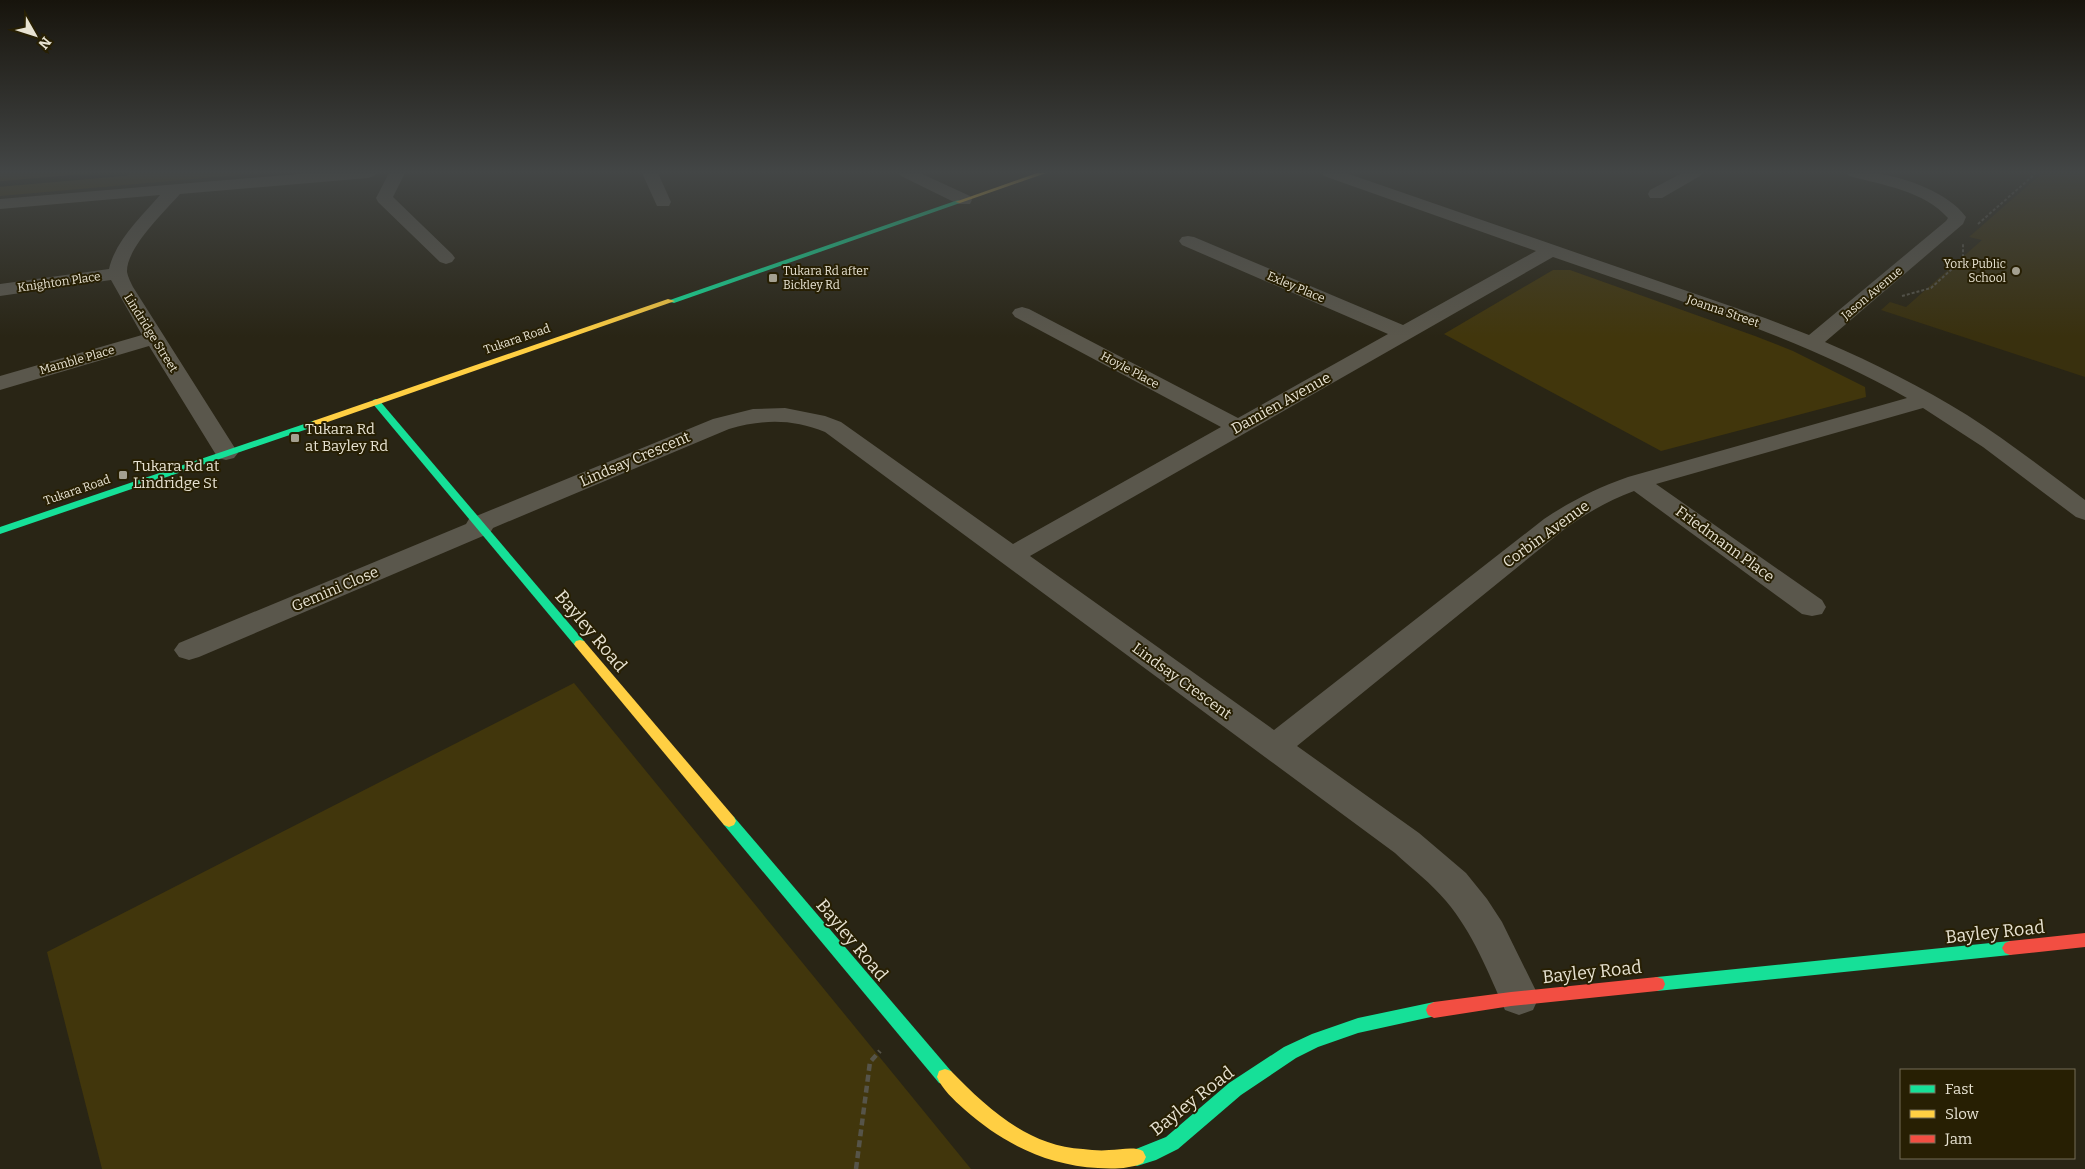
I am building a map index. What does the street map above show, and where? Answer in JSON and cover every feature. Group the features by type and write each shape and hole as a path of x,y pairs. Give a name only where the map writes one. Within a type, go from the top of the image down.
{"street":[{"path":"118,273 119,266 128,247 144,228"},
{"path":"415,228 446,258"},
{"name":"Tukara Road","path":"0,531 884,228"},
{"name":"Joanna Street","path":"1487,228 1758,322 1812,343 1926,400 1982,436 2082,508"},
{"name":"Jason Avenue","path":"1812,343 1950,228"},
{"name":"Exley Place","path":"1188,241 1404,333"},
{"name":"Damien Avenue","path":"1011,556 1551,250"},
{"name":"Knighton Place","path":"0,290 118,273"},
{"name":"Lindridge Street","path":"118,273 123,287 226,453"},
{"name":"Hoyle Place","path":"1022,313 1238,427"},
{"name":"Mamble Place","path":"0,383 154,338"},
{"name":"Corbin Avenue","path":"1274,747 1553,525 1579,507 1604,494 1637,482 1926,400"},
{"name":"Bayley Road","path":"376,402 900,1025 969,1103 992,1126 1012,1140 1040,1152 1071,1160 1100,1161 1129,1159 1156,1152 1182,1135 1260,1070 1300,1045 1345,1028 1519,997 2085,940"},
{"name":"Lindsay Crescent","path":"480,526 718,425 749,416 801,408 816,420 833,428 1407,843 1466,898 1481,920 1519,997"},
{"name":"Friedmann Place","path":"1637,482 1812,607"},
{"name":"Gemini Close","path":"189,650 480,526"}],"path":[{"path":"856,1169 870,1062 900,1025"}],"shaded area":[{"name":"York Public School","path":"1980,228 2085,228 2085,377 1881,310 1890,302 1906,307 1982,240 1969,237"},
{"path":"1553,270 1570,270 1793,351 1865,387 1866,397 1661,451 1444,334"},
{"path":"574,683 971,1169 102,1169 47,952"}],"traffic: fast":[{"path":"671,301 884,228"},
{"path":"376,402 580,644"},
{"path":"0,531 316,423"},
{"path":"729,821 945,1077"},
{"path":"1657,984 2010,948"},
{"path":"1137,1157 1172,1143 1235,1089 1268,1066 1312,1042 1358,1026 1434,1010"}],"traffic: slow":[{"path":"316,423 671,301"},
{"path":"580,644 729,821"},
{"path":"945,1077 986,1116 1007,1132 1030,1144 1054,1153 1079,1158 1137,1157"}],"traffic: jam":[{"path":"2010,948 2085,940"},
{"path":"1434,1010 1511,999 1657,984"}],"place":[{"name":"York Public School","path":"2016,271"},
{"name":"Tukara Rd after Bickley Rd","path":"773,278"},
{"name":"Tukara Rd at Bayley Rd","path":"295,438"},
{"name":"Tukara Rd at Lindridge St","path":"123,475"}]}
